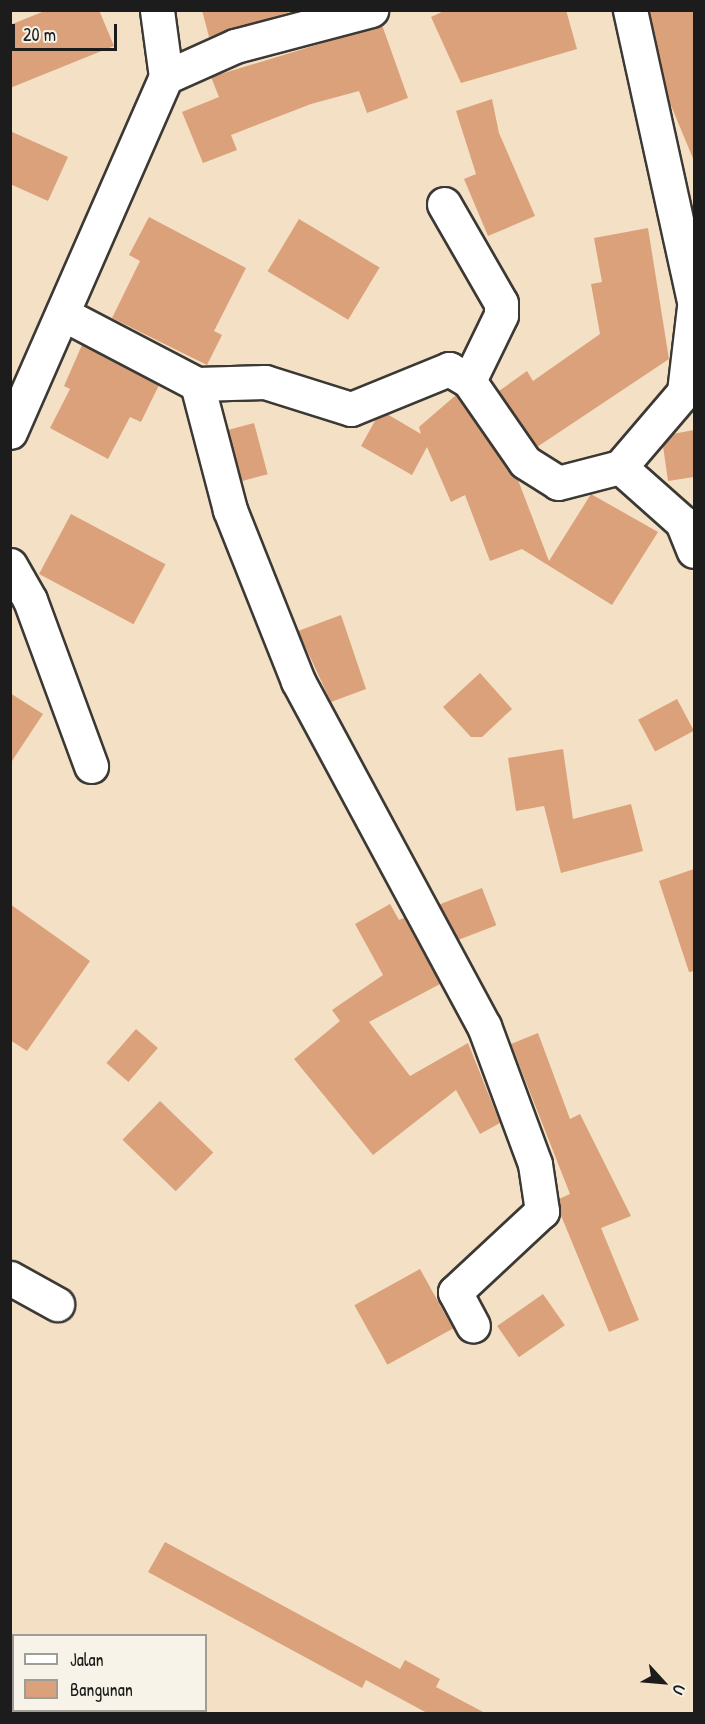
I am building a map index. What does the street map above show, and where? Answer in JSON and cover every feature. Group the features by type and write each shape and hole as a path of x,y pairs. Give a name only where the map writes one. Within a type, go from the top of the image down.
{"street":[{"path":"10,432 65,315 166,77 157,10"},
{"path":"166,77 236,46 371,10"},
{"path":"630,10 694,300"},
{"path":"444,204 501,303 501,315 469,381"},
{"path":"65,315 197,384 265,382 351,409 449,369 469,381 541,476 558,483 620,467 684,392 694,307"},
{"path":"197,384 230,510 298,681 484,1026 535,1164 542,1211 455,1292 473,1326"},
{"path":"620,467 682,522 694,551"},
{"path":"10,564 30,600 91,766"},
{"path":"10,1278 57,1304"}],"building":[{"path":"47,10 99,10 114,46 10,88 10,25"},
{"path":"202,10 296,10 209,37"},
{"path":"446,10 566,10 577,49 461,83 431,17"},
{"path":"649,10 694,10 694,161 670,103"},
{"path":"382,25 408,98 367,113 359,91 311,104 231,135 237,150 203,163 182,112 219,97 211,77"},
{"path":"492,99 499,133 535,216 488,236 464,179 476,174 456,111"},
{"path":"10,131 68,157 48,201 10,184"},
{"path":"149,217 246,268 214,331 222,335 207,365 112,318 140,261 129,255"},
{"path":"299,219 380,267 348,320 268,271"},
{"path":"648,228 669,359 537,447 499,391 527,371 533,381 600,334 591,284 602,282 594,238"},
{"path":"82,345 159,385 141,422 130,417 108,459 50,428 70,389 64,386"},
{"path":"456,395 518,480 549,561 591,494 658,532 612,605 522,549 490,561 465,495 451,502 427,447 412,475 361,446 376,419 387,414 421,434 419,427"},
{"path":"254,423 268,474 242,481 228,430"},
{"path":"694,430 694,477 668,481 663,446 673,434"},
{"path":"71,514 165,564 134,624 39,574"},
{"path":"341,615 366,689 331,702 298,631"},
{"path":"480,673 512,709 482,737 471,737 443,707"},
{"path":"10,693 43,714 10,764"},
{"path":"677,699 694,731 655,751 638,720"},
{"path":"563,749 573,819 631,804 643,851 561,873 544,806 516,811 508,758"},
{"path":"694,869 694,971 689,972 659,881"},
{"path":"482,888 496,925 454,941 440,904"},
{"path":"10,904 90,961 27,1051 10,1040"},
{"path":"390,904 399,920 404,918 440,984 369,1022 410,1076 468,1043 500,1123 480,1134 456,1090 373,1155 294,1059 340,1021 332,1010 383,975 355,924"},
{"path":"136,1029 158,1048 128,1082 106,1063"},
{"path":"538,1033 570,1119 580,1114 631,1216 601,1228 639,1320 609,1332 560,1213 559,1199 570,1194 511,1044"},
{"path":"160,1101 213,1152 176,1191 122,1140"},
{"path":"420,1269 453,1328 387,1365 354,1305"},
{"path":"543,1294 565,1325 519,1357 497,1326"},
{"path":"165,1542 400,1669 405,1660 440,1679 436,1687 485,1713 427,1713 366,1680 362,1688 148,1572"}]}
